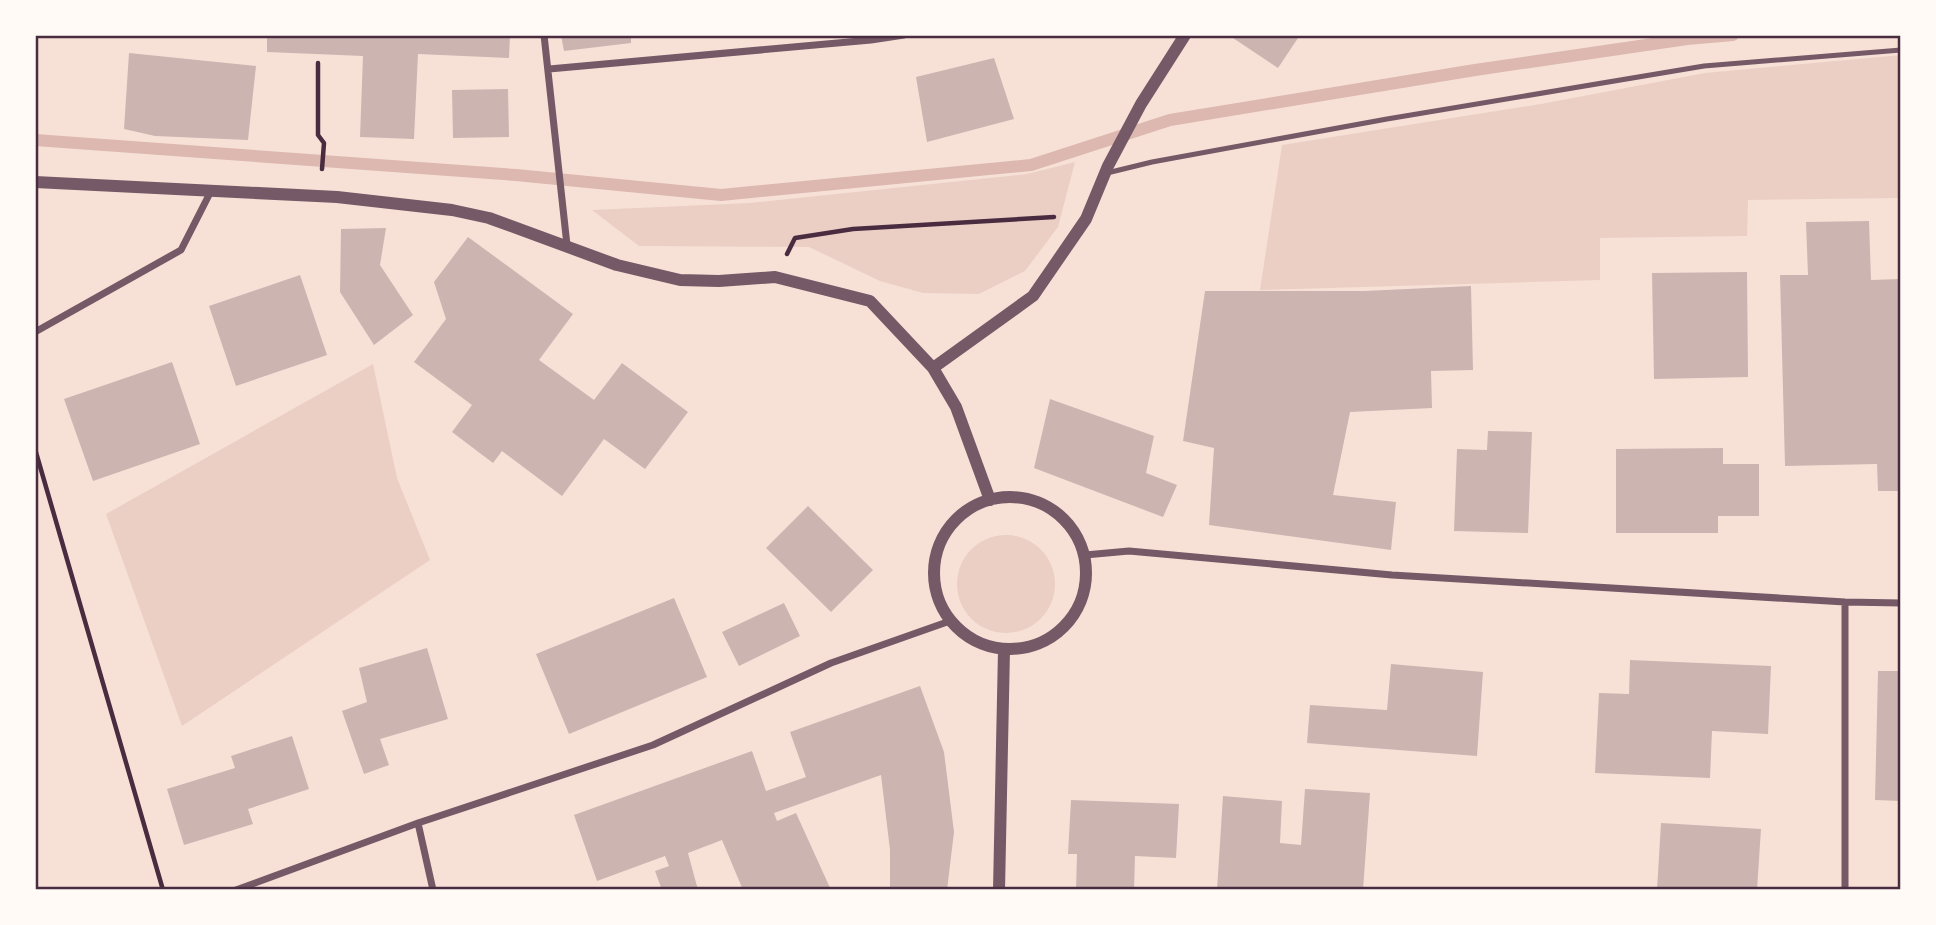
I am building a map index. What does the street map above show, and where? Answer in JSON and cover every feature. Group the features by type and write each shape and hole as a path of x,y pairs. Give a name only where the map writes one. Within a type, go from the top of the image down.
{"street":[{"path":"544,35 567,245"},
{"path":"549,69 904,35"},
{"path":"933,368 1033,296 1087,219 1106,170 1141,104 1185,35"},
{"path":"35,183 337,197 452,211 489,218 618,265 680,280 719,281 775,277 870,300 933,368 956,407 990,500"},
{"path":"35,332 181,250 211,190"},
{"path":"1012,496 1040,502 1055,510 1075,532 1085,555 1086,584 1076,612 1059,633 1030,647 1004,650 979,644 950,621 937,595 933,570 936,550 948,528 970,507 990,500 1012,496"},
{"path":"1085,555 1129,551 1392,575 1901,603"},
{"path":"1845,602 1845,890"},
{"path":"236,890 418,822 653,745 831,663 950,621"},
{"path":"999,890 1004,650"},
{"path":"418,822 433,890"}],"lane":[{"path":"1106,170 1374,121 1704,66 1901,50"}],"path":[{"path":"318,63 318,135 324,143 321,172"},
{"path":"775,277 795,238 853,229 1044,216 1087,219"},
{"path":"35,450 163,890"}],"shaded area":[{"path":"1901,55 1901,198 1748,200 1747,236 1600,238 1600,280 1260,290 1282,145 1541,104 1705,73"},
{"path":"1075,162 1058,227 1025,271 979,294 923,293 880,281 809,247 639,246 592,210 750,203 1027,174"},
{"path":"373,364 397,478 430,560 182,726 106,514"},
{"path":"1006,535 1025,539 1040,550 1051,565 1055,584 1051,603 1040,618 1025,629 1006,633 987,629 972,618 961,603 957,584 961,565 972,550 987,539"}],"building":[{"path":"267,35 510,35 509,58 418,54 414,139 360,137 363,56 267,52"},
{"path":"561,35 631,35 631,43 564,51"},
{"path":"1235,35 1300,35 1278,68 1233,38"},
{"path":"129,53 256,66 248,140 155,136 124,129"},
{"path":"994,58 1014,119 927,142 916,77"},
{"path":"508,89 509,137 453,138 452,90"},
{"path":"1869,221 1871,280 1901,279 1901,491 1878,491 1877,464 1785,466 1780,275 1808,275 1806,222"},
{"path":"386,228 380,265 413,315 374,345 340,292 341,229"},
{"path":"468,237 573,314 539,360 594,400 622,363 688,412 645,469 604,439 562,496 502,451 493,463 452,432 472,405 414,362 446,319 434,282"},
{"path":"1747,272 1748,377 1654,379 1652,273"},
{"path":"300,275 327,355 236,386 209,306"},
{"path":"1471,286 1473,370 1431,371 1432,408 1350,412 1333,495 1396,502 1391,550 1209,525 1214,448 1183,441 1205,291 1364,291"},
{"path":"172,362 200,444 93,481 64,399"},
{"path":"1050,399 1154,436 1146,473 1177,485 1163,517 1034,468"},
{"path":"1488,431 1532,432 1528,533 1454,531 1457,449 1487,450"},
{"path":"1723,448 1723,464 1759,464 1759,516 1718,516 1718,533 1616,533 1616,449"},
{"path":"808,506 873,570 831,612 766,548"},
{"path":"674,598 707,677 569,734 536,654"},
{"path":"784,603 800,636 739,666 722,632"},
{"path":"427,648 448,719 380,739 389,765 364,774 342,711 367,702 359,668"},
{"path":"1630,660 1771,666 1768,734 1712,731 1710,778 1595,773 1599,693 1629,694"},
{"path":"1391,664 1483,672 1477,756 1307,743 1310,705 1387,710"},
{"path":"1878,671 1901,671 1901,801 1875,800"},
{"path":"920,686 944,752 954,832 947,890 890,890 890,850 881,775 774,813 777,821 796,813 831,890 743,890 722,840 688,853 698,890 662,890 655,871 669,866 665,856 597,881 574,815 752,751 766,791 806,777 790,732"},
{"path":"292,736 309,789 248,809 253,824 184,845 167,789 235,768 231,756"},
{"path":"1305,789 1370,793 1363,890 1217,890 1223,796 1282,801 1280,843 1301,845"},
{"path":"1071,800 1179,804 1176,858 1135,856 1134,890 1076,890 1077,854 1068,854"},
{"path":"1661,823 1761,829 1757,890 1657,890"}],"waterway":[{"path":"35,140 516,175 721,195 1031,165 1170,120 1475,70 1687,39 1733,35"}]}
